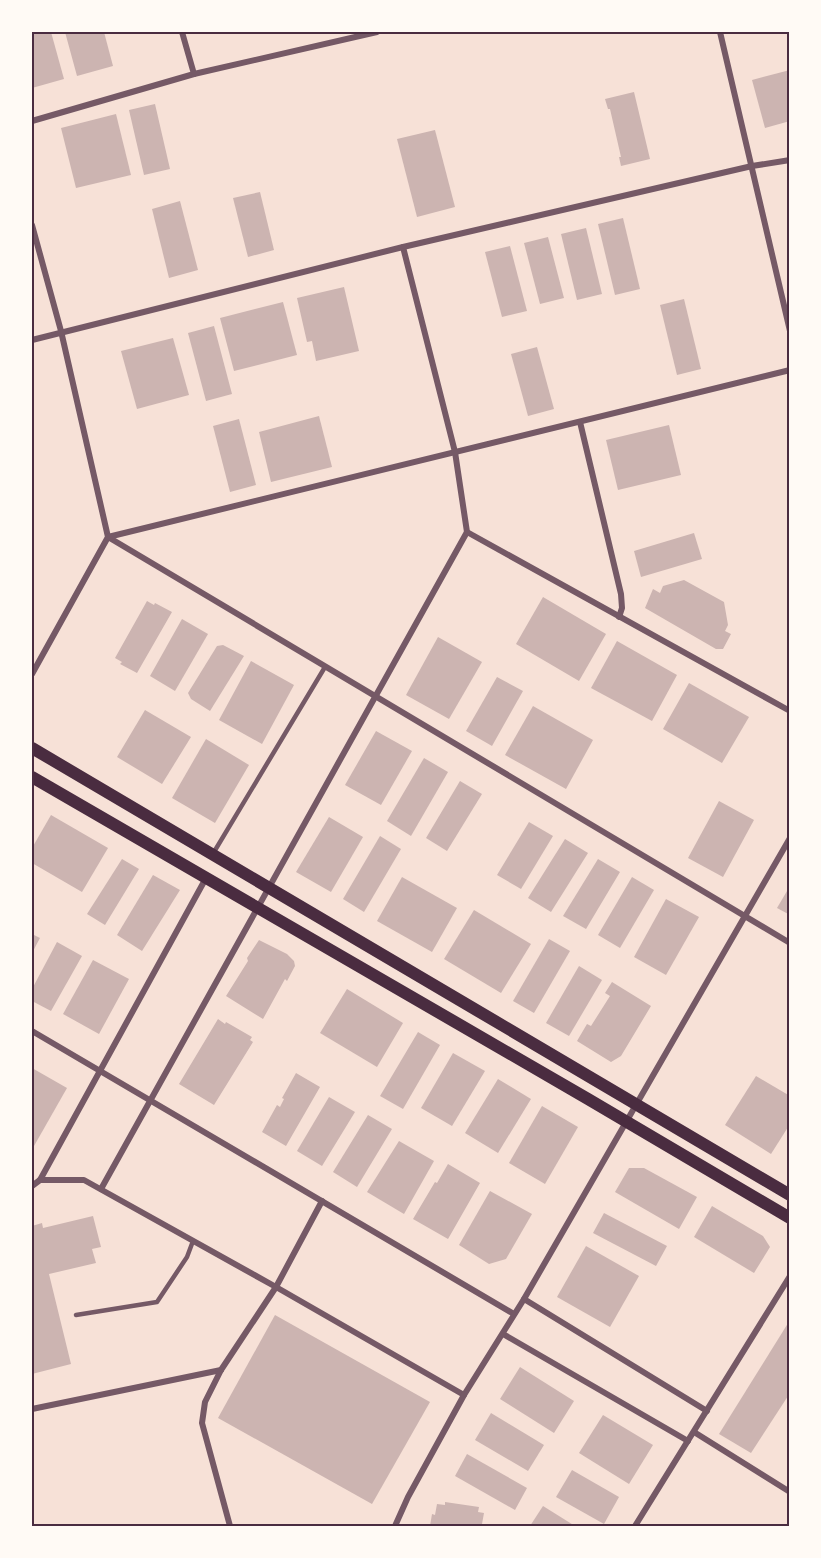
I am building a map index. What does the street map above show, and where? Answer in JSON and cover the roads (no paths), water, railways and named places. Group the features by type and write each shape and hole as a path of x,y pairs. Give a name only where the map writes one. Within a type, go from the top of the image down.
{"main road":[{"path":"32,748 789,1195"},
{"path":"32,777 789,1218"}],"street":[{"path":"182,32 195,75"},
{"path":"32,121 195,75 377,32"},
{"path":"720,32 789,331"},
{"path":"32,339 403,247 752,166 789,160"},
{"path":"32,225 61,331 108,537 32,674"},
{"path":"101,1189 467,532 455,452 403,247"},
{"path":"108,537 789,370"},
{"path":"580,422 621,594 622,608 619,617"},
{"path":"467,532 789,711"},
{"path":"108,537 789,943"},
{"path":"395,1527 408,1497 464,1395 503,1335 789,838"},
{"path":"32,1186 40,1180 206,877"},
{"path":"32,1031 514,1314"},
{"path":"40,1180 84,1180 464,1395"},
{"path":"230,1527 202,1423 205,1402 220,1371 276,1287 322,1201"},
{"path":"635,1527 789,1276"},
{"path":"524,1299 707,1411"},
{"path":"503,1335 688,1441"},
{"path":"32,1409 220,1371"},
{"path":"694,1432 789,1492"}],"lane":[{"path":"213,855 325,667"},
{"path":"76,1315 157,1302 187,1257 193,1241"}]}
